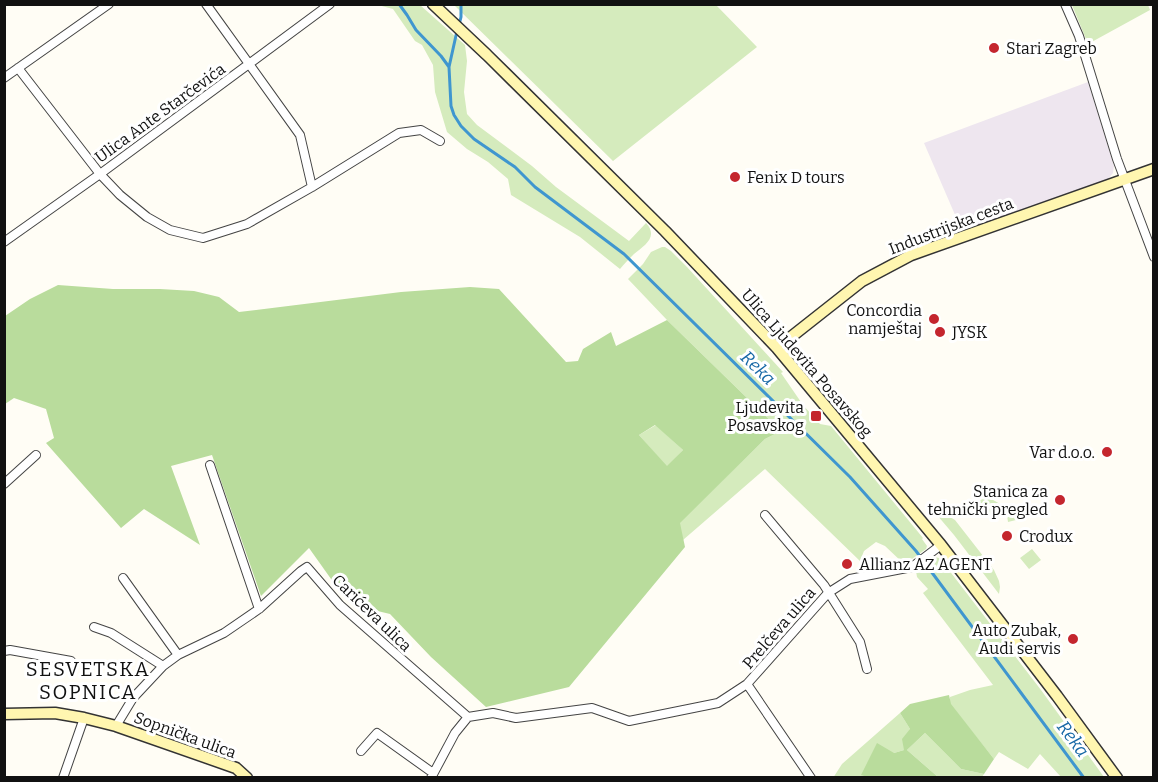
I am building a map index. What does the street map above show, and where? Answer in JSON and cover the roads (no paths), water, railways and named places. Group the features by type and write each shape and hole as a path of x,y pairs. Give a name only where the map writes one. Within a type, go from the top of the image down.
{"main road":[{"name":"Ulica Ljudevita Posavskog","path":"433,4 567,132 777,348 1057,696 1117,777"},
{"name":"Industrijska cesta","path":"777,348 862,281 924,249 1154,169"},
{"name":"Sopnička ulica","path":"4,714 55,713 116,726 236,768 247,777"}],"street":[{"path":"4,78 109,4"},
{"path":"206,4 300,135 312,187"},
{"name":"Ulica Ante Starčevića","path":"4,242 330,4"},
{"path":"1065,4 1079,36 1117,159 1154,257"},
{"path":"18,68 99,174 120,195 147,217 170,230 203,238 246,224 312,187 399,133 421,130 441,141"},
{"path":"4,484 36,455"},
{"path":"210,465 259,609"},
{"name":"Prelčeva ulica","path":"765,515 824,585 860,642 867,669"},
{"name":"Prelčeva ulica","path":"468,717 493,713 516,718 592,708 629,721 718,702 747,684 828,592 850,579 912,567 936,548"},
{"name":"Carićeva ulica","path":"116,726 133,698 163,666 224,633 259,609 307,567 340,605 468,717"},
{"path":"123,578 178,656"},
{"path":"94,627 111,633 163,666"},
{"path":"4,651 10,650 71,661"},
{"path":"747,684 809,777"},
{"path":"361,751 377,733 432,775 455,733 468,717"},
{"path":"63,777 84,718"}],"waterway":[{"name":"Reka","path":"399,4 416,30 449,67 451,106 461,126 474,139 515,167 535,187 624,254 850,477 916,551 1084,778"},
{"path":"459,25 461,4"},
{"path":"449,67 457,31"}],"place":[{"name":"Stari Zagreb","path":"994,48"},
{"name":"Fenix D tours","path":"735,177"},
{"name":"Concordia namještaj","path":"934,319"},
{"name":"JYSK","path":"940,332"},
{"name":"Ljudevita Posavskog","path":"816,416"},
{"name":"Var d.o.o.","path":"1107,452"},
{"name":"Stanica za tehnički pregled","path":"1060,500"},
{"name":"Crodux","path":"1007,536"},
{"name":"Allianz AZ AGENT","path":"847,564"},
{"name":"Auto Zubak, Audi servis","path":"1073,639"}],"district":[{"name":"SESVETSKA SOPNICA","path":"88,680"}]}
